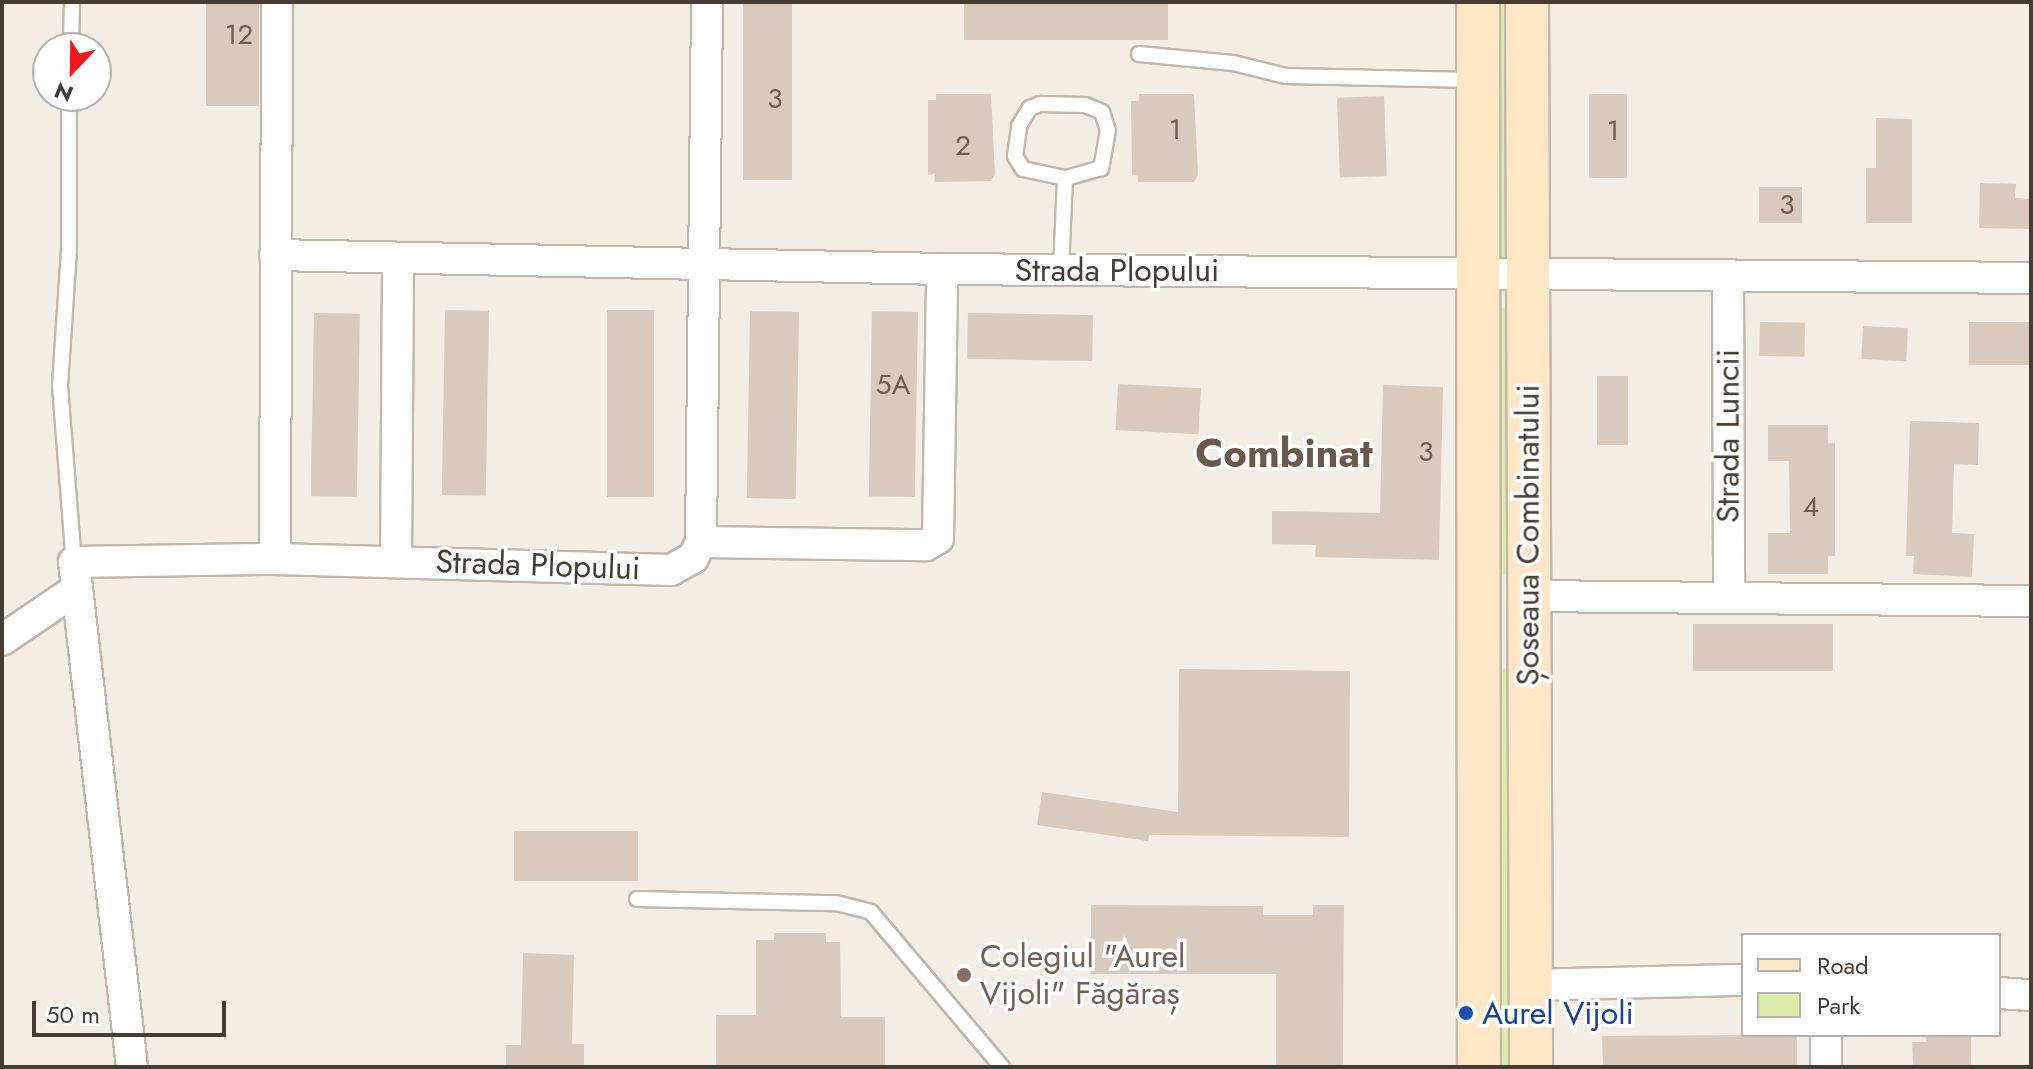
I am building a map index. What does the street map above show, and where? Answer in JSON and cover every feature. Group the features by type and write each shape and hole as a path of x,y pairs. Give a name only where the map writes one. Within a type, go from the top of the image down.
{"main road":[{"name":"Șoseaua Combinatului","path":"1478,2 1481,597 1479,1067"},
{"name":"Șoseaua Combinatului","path":"1527,2 1531,1067"},
{"path":"1481,597 1528,596"}],"street":[{"path":"275,559 277,2"},
{"path":"707,2 701,542 926,545 938,538 942,269"},
{"name":"Strada Plopului","path":"275,255 398,260 942,269 1479,270 1527,276"},
{"path":"396,560 398,260"},
{"path":"1527,276 2031,278"},
{"name":"Strada Luncii","path":"1728,276 1729,596"},
{"name":"Strada Plopului","path":"74,576 275,559 671,570 693,558 701,542"},
{"path":"2,640 74,576"},
{"path":"74,576 132,1067"},
{"path":"1528,596 2031,601"},
{"path":"1531,985 1741,980"},
{"path":"2001,993 2031,995"},
{"path":"1826,1037 1826,1067"}],"lane":[{"path":"71,32 72,2"},
{"path":"1139,54 1233,63 1286,76 1479,80"},
{"path":"1085,105 1102,112 1107,122 1101,168 1065,178 1023,169 1015,156 1019,126 1030,108 1085,105"},
{"path":"69,112 69,250 60,386 74,576"},
{"path":"1061,270 1065,178"},
{"path":"637,899 836,903 871,912 1002,1067"}],"green space":[{"path":"1492,2 1518,2 1507,258 1501,259 1497,257"},
{"path":"1508,306 1514,572 1498,576 1494,310"},
{"path":"1508,668 1515,671 1518,1067 1492,1067 1494,671"}],"building":[{"path":"206,2 259,2 259,106 206,106"},
{"path":"743,2 792,2 792,180 743,180"},
{"path":"964,2 1168,2 1168,40 964,40"},
{"path":"936,94 991,94 995,174 991,181 934,182 935,174 928,175 928,100 936,100"},
{"path":"1139,94 1194,94 1198,175 1194,182 1138,182 1138,175 1132,175 1131,101 1139,101"},
{"path":"1589,94 1627,94 1627,178 1589,178"},
{"path":"1384,96 1387,176 1340,178 1337,98"},
{"path":"1876,118 1912,119 1912,223 1866,223 1866,168 1876,168"},
{"path":"1980,183 2016,184 2015,198 2031,199 2031,229 1979,228"},
{"path":"1759,187 1802,187 1802,223 1759,223"},
{"path":"445,310 489,311 486,496 442,495"},
{"path":"607,310 654,310 654,497 607,497"},
{"path":"750,311 799,312 796,499 747,498"},
{"path":"872,311 918,312 915,497 869,496"},
{"path":"314,313 360,314 357,497 311,496"},
{"path":"968,313 1093,315 1092,361 967,359"},
{"path":"1760,322 1805,323 1804,357 1759,356"},
{"path":"1969,322 2031,322 2031,365 1969,365"},
{"path":"1863,326 1908,328 1906,361 1861,359"},
{"path":"1597,376 1628,376 1628,445 1597,445"},
{"path":"1118,384 1201,388 1198,434 1116,430"},
{"path":"1383,385 1443,387 1439,560 1315,557 1316,545 1272,544 1272,511 1380,513"},
{"path":"1910,421 1979,423 1978,465 1954,464 1952,533 1974,534 1972,577 1913,574 1914,556 1906,556"},
{"path":"1768,425 1828,425 1828,443 1835,443 1835,556 1828,556 1828,574 1768,574 1768,533 1790,533 1789,461 1768,461"},
{"path":"1693,624 1833,624 1833,671 1693,671"},
{"path":"1179,669 1350,671 1349,837 1149,835 1148,841 1037,825 1042,792 1178,812"},
{"path":"514,831 638,831 638,881 514,881"},
{"path":"1091,905 1263,906 1263,915 1313,915 1313,905 1344,905 1343,1067 1276,1067 1276,974 1091,974"},
{"path":"774,933 826,933 826,942 840,942 841,1017 885,1017 885,1067 716,1067 716,1015 756,1015 756,940 774,940"},
{"path":"523,953 574,955 572,1044 584,1044 584,1067 506,1067 506,1045 521,1045"},
{"path":"1602,1036 1797,1037 1797,1067 1603,1067"},
{"path":"1926,1037 1971,1037 1971,1067 1913,1067 1912,1042 1926,1042"}],"place":[{"name":"Colegiul \"Aurel Vijoli\" Făgăraș","path":"964,975"},
{"name":"Aurel Vijoli","path":"1466,1013"}],"district":[{"name":"Combinat","path":"1284,453"}]}
